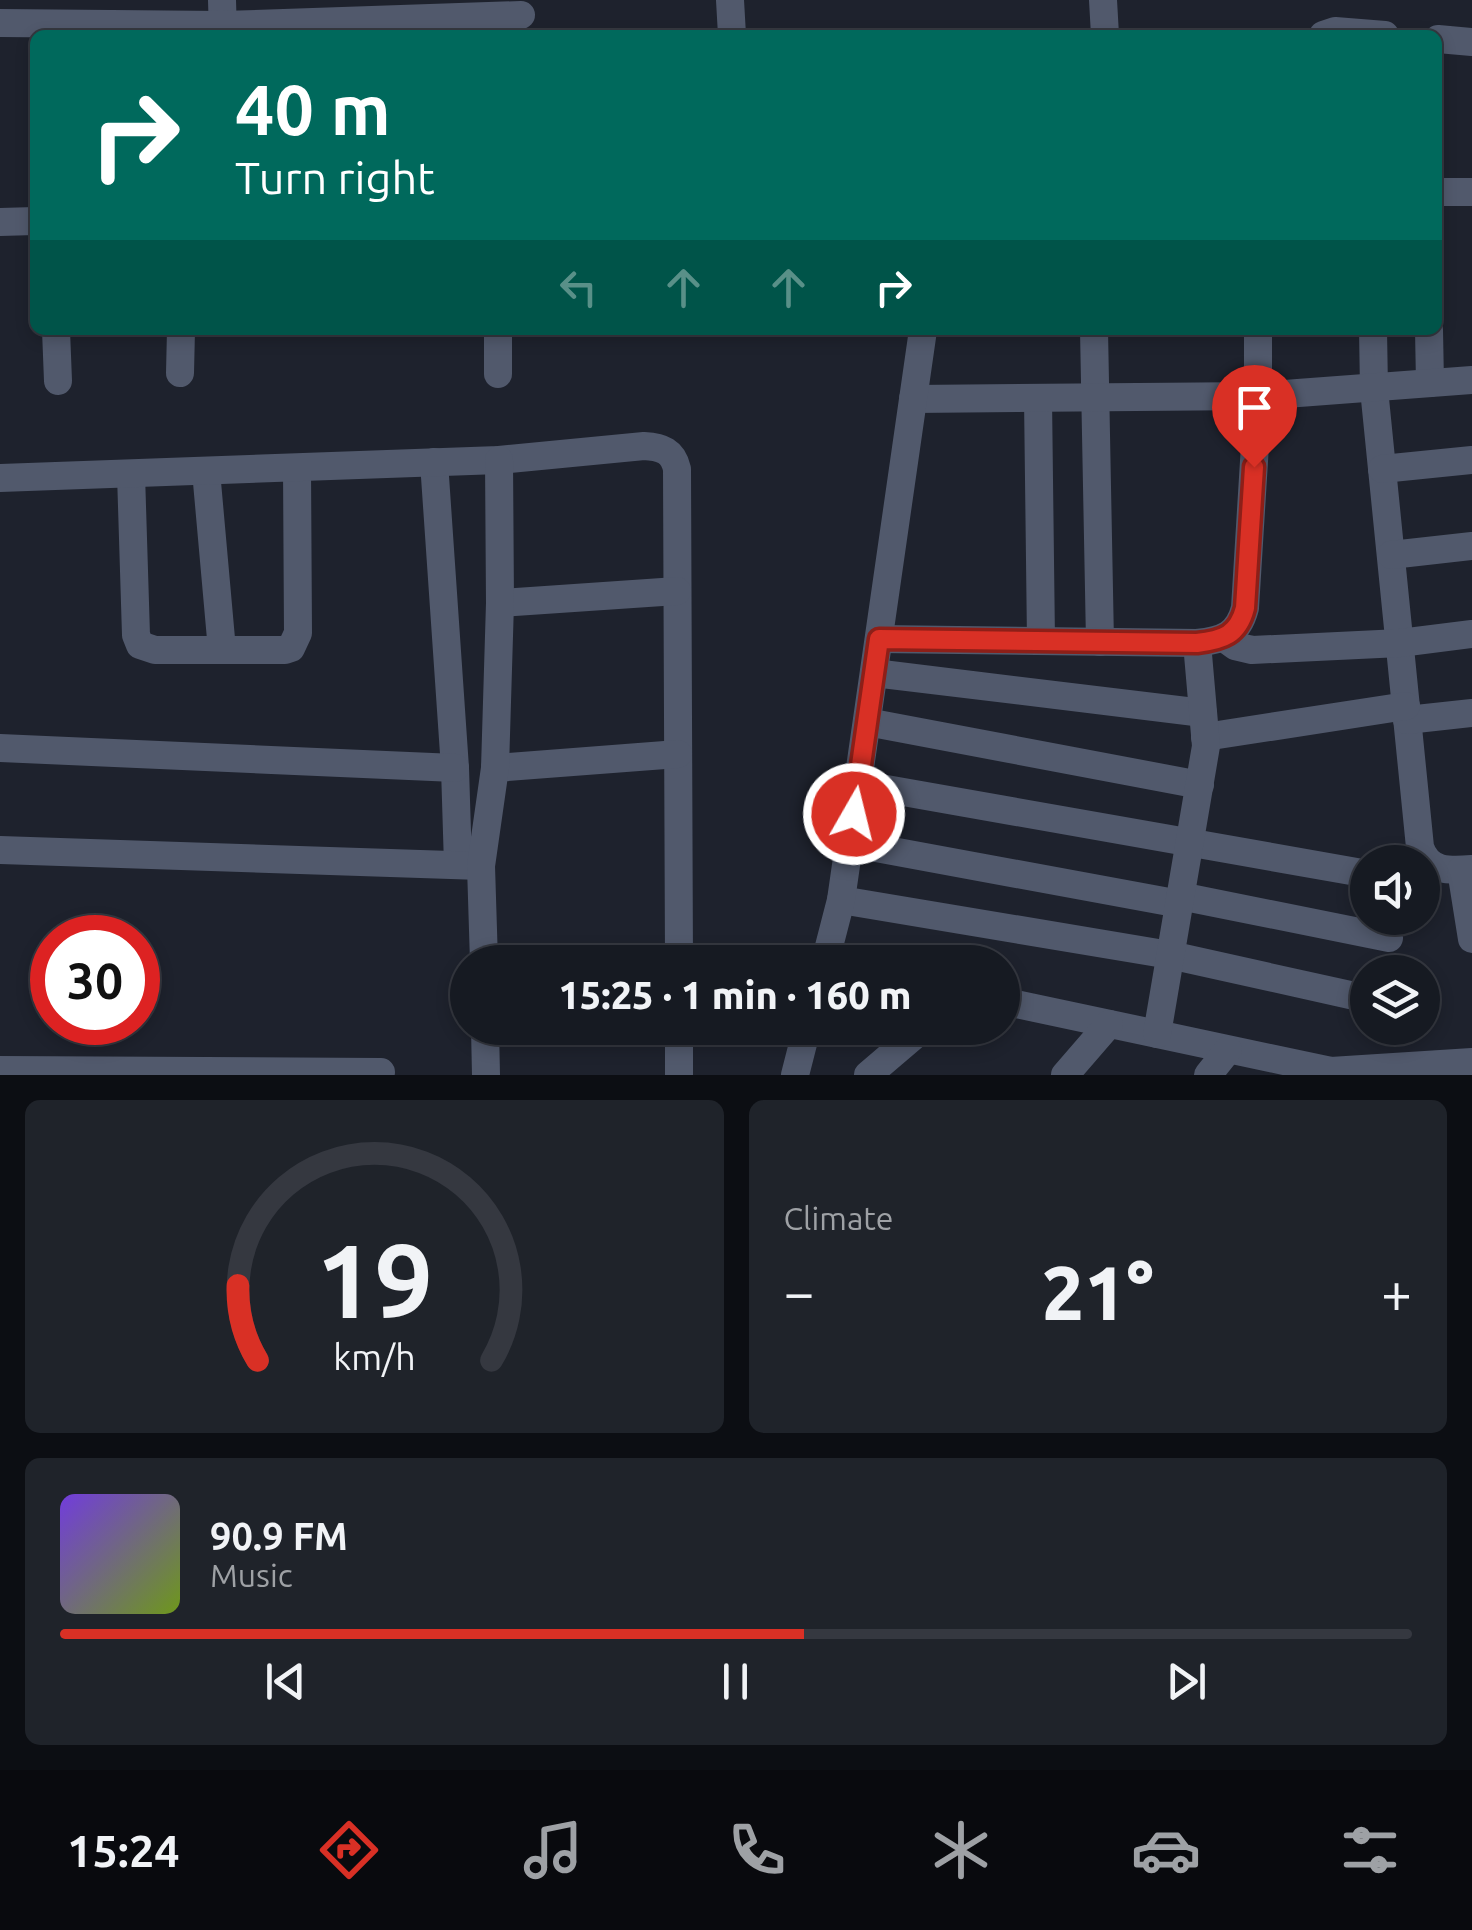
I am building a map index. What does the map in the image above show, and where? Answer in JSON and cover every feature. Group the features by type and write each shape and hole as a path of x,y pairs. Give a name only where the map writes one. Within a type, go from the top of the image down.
{"street":[{"path":"730,0 732,30"},
{"path":"1102,0 1105,30"},
{"path":"0,23 64,19 521,17"},
{"path":"1442,39 1472,42"},
{"path":"1442,192 1472,192"},
{"path":"0,222 30,221"},
{"path":"56,335 58,381"},
{"path":"180,374 181,335"},
{"path":"498,335 498,374"},
{"path":"829,945 841,900 922,335"},
{"path":"1094,335 1100,642"},
{"path":"1210,641 1241,623 1245,608 1258,335"},
{"path":"1373,335 1374,388 1422,854 1432,866 1466,869 1472,939"},
{"path":"1429,335 1430,384"},
{"path":"913,400 1258,396 1472,380"},
{"path":"1038,398 1042,641"},
{"path":"0,478 498,460 644,446 667,451 675,459 677,470 678,945"},
{"path":"470,866 495,768 500,604 498,460"},
{"path":"1382,469 1472,460"},
{"path":"434,462 455,768 482,945"},
{"path":"131,474 136,635 140,645 155,650 285,650 296,642 297,468"},
{"path":"206,471 222,650"},
{"path":"1391,556 1472,546"},
{"path":"500,604 678,591"},
{"path":"879,639 1210,641 1252,650 1400,643 1472,634"},
{"path":"1157,1034 1200,785 1210,641"},
{"path":"874,673 1204,725 1472,712"},
{"path":"867,722 1200,785"},
{"path":"0,748 455,768"},
{"path":"495,768 678,754"},
{"path":"858,784 1350,871"},
{"path":"849,843 1389,938"},
{"path":"0,850 470,866"},
{"path":"841,900 1170,955 1350,995"},
{"path":"1020,1005 1330,1072 1472,1062"},
{"path":"1065,1075 1109,1024"},
{"path":"485,1045 486,1075"},
{"path":"679,1045 679,1075"},
{"path":"795,1075 803,1045"},
{"path":"868,1075 902,1045"},
{"path":"1208,1075 1228,1050"},
{"path":"0,1070 380,1072"}],"route":[{"path":"854,814 879,639 1197,643 1224,638 1241,623 1245,608 1254,467"}]}
